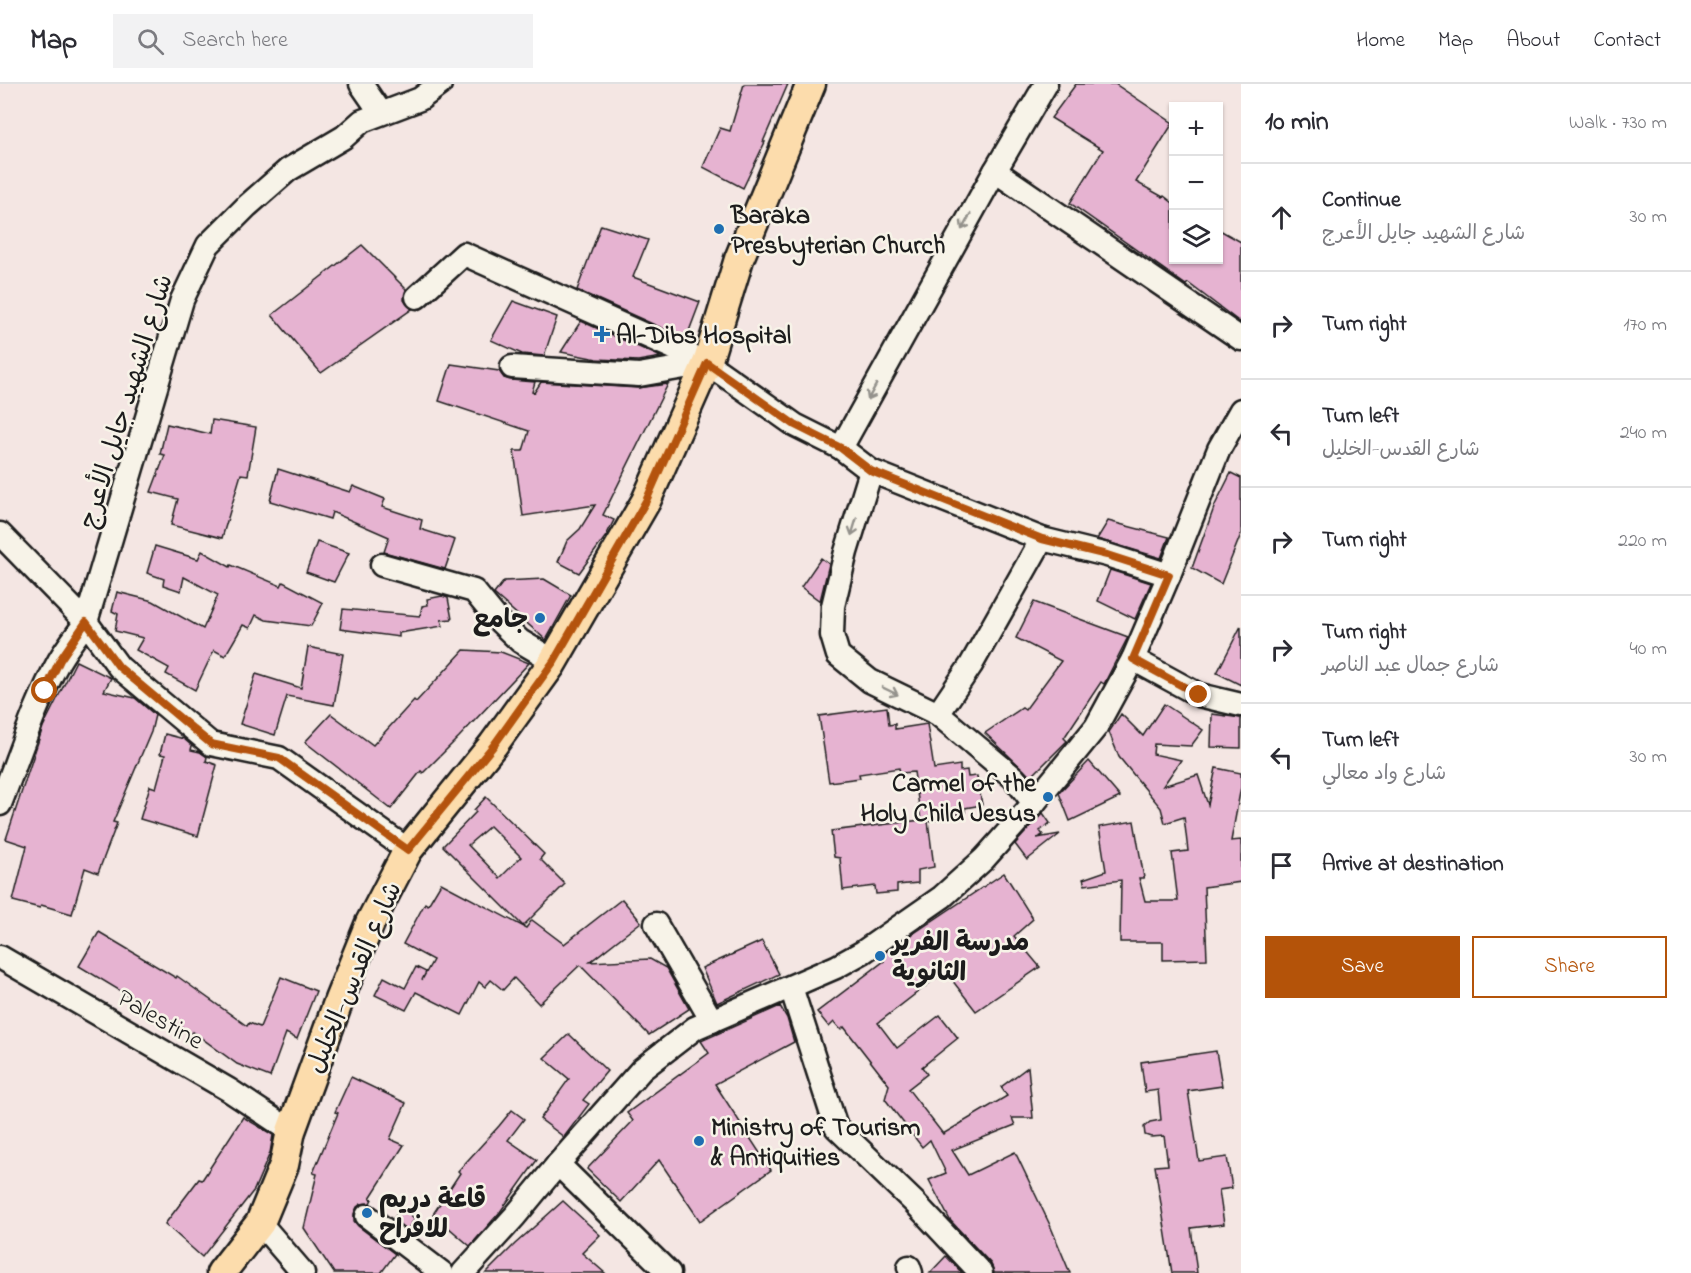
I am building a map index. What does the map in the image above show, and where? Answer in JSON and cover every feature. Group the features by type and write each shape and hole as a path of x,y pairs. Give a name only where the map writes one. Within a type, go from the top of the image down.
{"main road":[{"name":"شارع القدس-الخليل","path":"221,1273 260,1223 284,1165 291,1131 335,1010 370,923 408,850 494,745 554,661 646,501 707,363 739,260 811,84"}],"street":[{"path":"361,84 381,113"},
{"name":"شارع الشهيد جايل الأعرج","path":"0,804 30,722 60,660 86,622 182,300 208,245 288,170 344,137 362,121 420,99 440,84"},
{"path":"841,448 1046,84"},
{"path":"995,171 1241,339"},
{"path":"417,297 464,254 707,363 795,425 841,448 871,471 1042,539 1107,555 1169,575"},
{"path":"512,367 639,375 707,363"},
{"path":"463,1273 642,1070 695,1028 836,967 863,952 942,897 984,859 1034,803 1096,727 1133,659 1219,448 1241,410"},
{"path":"871,471 846,552 833,606 832,635 838,655 870,681 938,714 1014,778 1034,803"},
{"path":"0,534 86,622 119,667 211,744 279,758 408,850"},
{"path":"938,714 971,665 1042,539"},
{"path":"382,565 474,591 496,618 520,641 554,661"},
{"path":"1133,659 1199,695 1241,705"},
{"path":"656,924 712,1021"},
{"name":"Palestine","path":"0,957 229,1090 291,1131"},
{"path":"791,987 836,1127 915,1203 981,1273"},
{"path":"558,1164 669,1273"},
{"path":"367,1216 442,1273"},
{"path":"260,1223 303,1273"}],"building":[{"path":"744,84 788,84 763,142 765,142 743,188 703,167 720,128 730,131"},
{"path":"1076,84 1115,84 1169,120 1169,129 1136,182 1169,200 1169,264 1223,264 1223,232 1241,242 1241,323 1188,283 1186,285 1070,203 1103,150 1051,118"},
{"path":"601,225 648,240 633,277 700,302 686,339 577,290"},
{"path":"362,245 406,289 404,300 412,309 321,373 272,315"},
{"path":"513,301 557,317 544,356 522,354 491,340"},
{"name":"Al-Dibs Hospital","path":"581,321 661,357 638,361 597,359 561,352"},
{"path":"451,364 499,371 504,378 535,382 532,392 534,393 541,382 638,388 668,384 603,515 614,520 606,536 579,573 558,562 567,541 580,529 595,505 523,516 514,451 523,451 529,431 439,401"},
{"path":"212,420 256,427 248,475 241,474 222,538 171,525 178,499 151,492 165,455 160,454 167,424 210,434"},
{"path":"278,469 350,492 353,486 385,499 382,507 422,520 420,529 455,540 445,569 384,552 389,537 332,512 330,519 270,501"},
{"path":"1231,473 1241,478 1241,534 1221,584 1192,568 1215,505"},
{"path":"1108,521 1169,537 1161,558 1097,539"},
{"path":"317,542 349,553 334,582 306,572"},
{"path":"155,546 198,559 202,551 230,567 231,565 281,586 283,582 323,603 311,626 266,620 256,615 250,628 243,625 225,656 214,650 195,690 166,674 169,668 136,650 143,638 115,631 118,614 112,611 117,592 153,601 203,629 218,595 184,577 181,591 163,585 164,579 147,573"},
{"path":"821,558 829,564 820,601 801,587"},
{"path":"1110,570 1151,583 1135,619 1098,601"},
{"name":"جامع","path":"544,579 571,595 546,640 494,594 504,581"},
{"path":"442,596 448,598 452,619 441,620 443,626 399,633 399,637 340,629 343,609 420,616 422,606 428,605 427,599"},
{"path":"1034,602 1128,637 1104,684 1101,682 1064,738 1067,741 1031,777 985,733 1022,708 1025,710 1061,661 1016,638"},
{"path":"1241,626 1241,685 1217,673"},
{"path":"308,647 343,654 334,705 287,696 275,735 240,724 256,674 301,688"},
{"path":"464,650 501,652 529,663 423,773 421,771 391,809 305,742 331,714 373,745"},
{"path":"76,661 111,678 104,691 135,698 155,715 151,732 113,822 117,823 98,873 85,868 72,914 41,905 40,908 13,901 27,846 6,839 43,727"},
{"path":"1164,704 1203,730 1191,746 1154,744 1153,754 1181,760 1163,786 1198,775 1208,805 1216,768 1241,773 1241,787 1231,841 1241,840 1241,882 1204,887 1207,959 1163,960 1163,942 1120,942 1121,880 1085,885 1083,879 1106,871 1099,827 1134,821 1144,878 1139,878 1145,901 1178,901 1172,853 1188,851 1184,817 1165,823 1161,808 1119,757 1109,732 1121,714 1143,736"},
{"path":"887,707 889,725 895,724 895,729 927,724 934,769 960,765 960,771 967,770 968,777 977,776 982,805 965,808 965,813 951,815 952,818 928,821 934,867 918,870 918,883 897,885 897,892 876,894 875,886 843,890 840,858 834,857 831,831 921,820 914,772 900,773 899,768 859,774 860,778 829,782 819,716"},
{"path":"1212,714 1241,718 1241,748 1211,747"},
{"path":"165,734 184,739 192,746 191,750 200,752 207,757 206,761 217,765 198,836 140,819 150,786 156,788 165,755 160,754"},
{"path":"1089,761 1120,797 1070,821 1059,793"},
{"path":"486,797 544,854 540,859 565,884 523,926 443,846 476,812 474,810","holes":["490,826 521,857 500,878 468,845"]},
{"path":"1043,813 1050,823 1040,831 1043,835 1037,838 1060,834 1027,860 1015,844"},
{"path":"1004,873 1033,919 1014,936 1040,967 976,1011 945,971 878,1023 897,1048 940,1015 958,1038 922,1067 927,1074 908,1089 943,1134 1007,1096 1001,1087 1028,1067 1033,1118 1012,1118 1015,1125 952,1150 968,1175 1015,1152 1070,1273 994,1273 991,1264 950,1220 929,1180 946,1173 930,1140 922,1147 885,1099 889,1085 844,1027 841,1030 834,1022 829,1027 817,1012 884,961 880,956"},
{"path":"441,883 526,928 532,920 564,944 622,899 641,922 590,962 650,959 666,968 689,1009 649,1035 580,965 539,1004 514,978 503,990 491,980 485,987 479,982 462,1015 416,992 406,1010 375,995 384,977 405,988 416,967 426,972 422,980 433,960 403,944 425,903 428,905"},
{"path":"99,932 176,978 177,976 247,1026 249,1023 260,1027 281,977 316,991 297,1039 286,1033 270,1077 237,1064 193,1032 192,1034 79,966"},
{"path":"762,941 779,974 717,1003 702,968"},
{"name":"Ministry of Tourism & Antiquities","path":"780,1006 787,1018 794,1042 715,1084 771,1170 700,1221 659,1160 621,1202 587,1169 633,1121 627,1113 709,1053 701,1041"},
{"path":"569,1034 607,1071 583,1100 589,1104 564,1137 540,1119 569,1079 544,1058"},
{"path":"1216,1051 1222,1086 1188,1091 1199,1161 1227,1157 1232,1188 1219,1190 1224,1224 1191,1228 1197,1273 1172,1273 1155,1166 1168,1165 1164,1136 1145,1135 1144,1127 1150,1122 1161,1120 1158,1090 1145,1092 1141,1062"},
{"path":"351,1077 406,1103 390,1139 404,1145 370,1198 372,1199 370,1203 361,1204 354,1214 354,1221 358,1226 395,1254 381,1273 334,1273 304,1228 317,1174 313,1173 338,1113 335,1112"},
{"path":"512,1110 524,1119 508,1140 537,1160 500,1212 470,1246 433,1214 460,1173 458,1171"},
{"path":"243,1117 273,1135 270,1153 254,1190 202,1257 165,1224 199,1179 202,1180"},
{"path":"563,1201 600,1235 582,1253 605,1273 486,1273 515,1244"},
{"path":"403,1208 415,1219 407,1230 393,1219"},
{"path":"946,1256 962,1273 930,1273"}],"place":[{"name":"Baraka Presbyterian Church","path":"719,229"},
{"name":"Al-Dibs Hospital","path":"602,334"},
{"name":"جامع","path":"540,618"},
{"name":"Carmel of the Holy Child Jesus","path":"1048,797"},
{"name":"مدرسة الفرير الثانوية","path":"880,956"},
{"name":"Ministry of Tourism & Antiquities","path":"699,1141"},
{"name":"قاعة دريم للافراح","path":"367,1213"}],"route":[{"path":"45,691 60,660 86,622 119,667 211,744 279,758 408,850 494,745 554,661 646,501 707,363 795,425 841,448 871,471 1042,539 1107,555 1169,575 1133,659 1199,695"}]}
